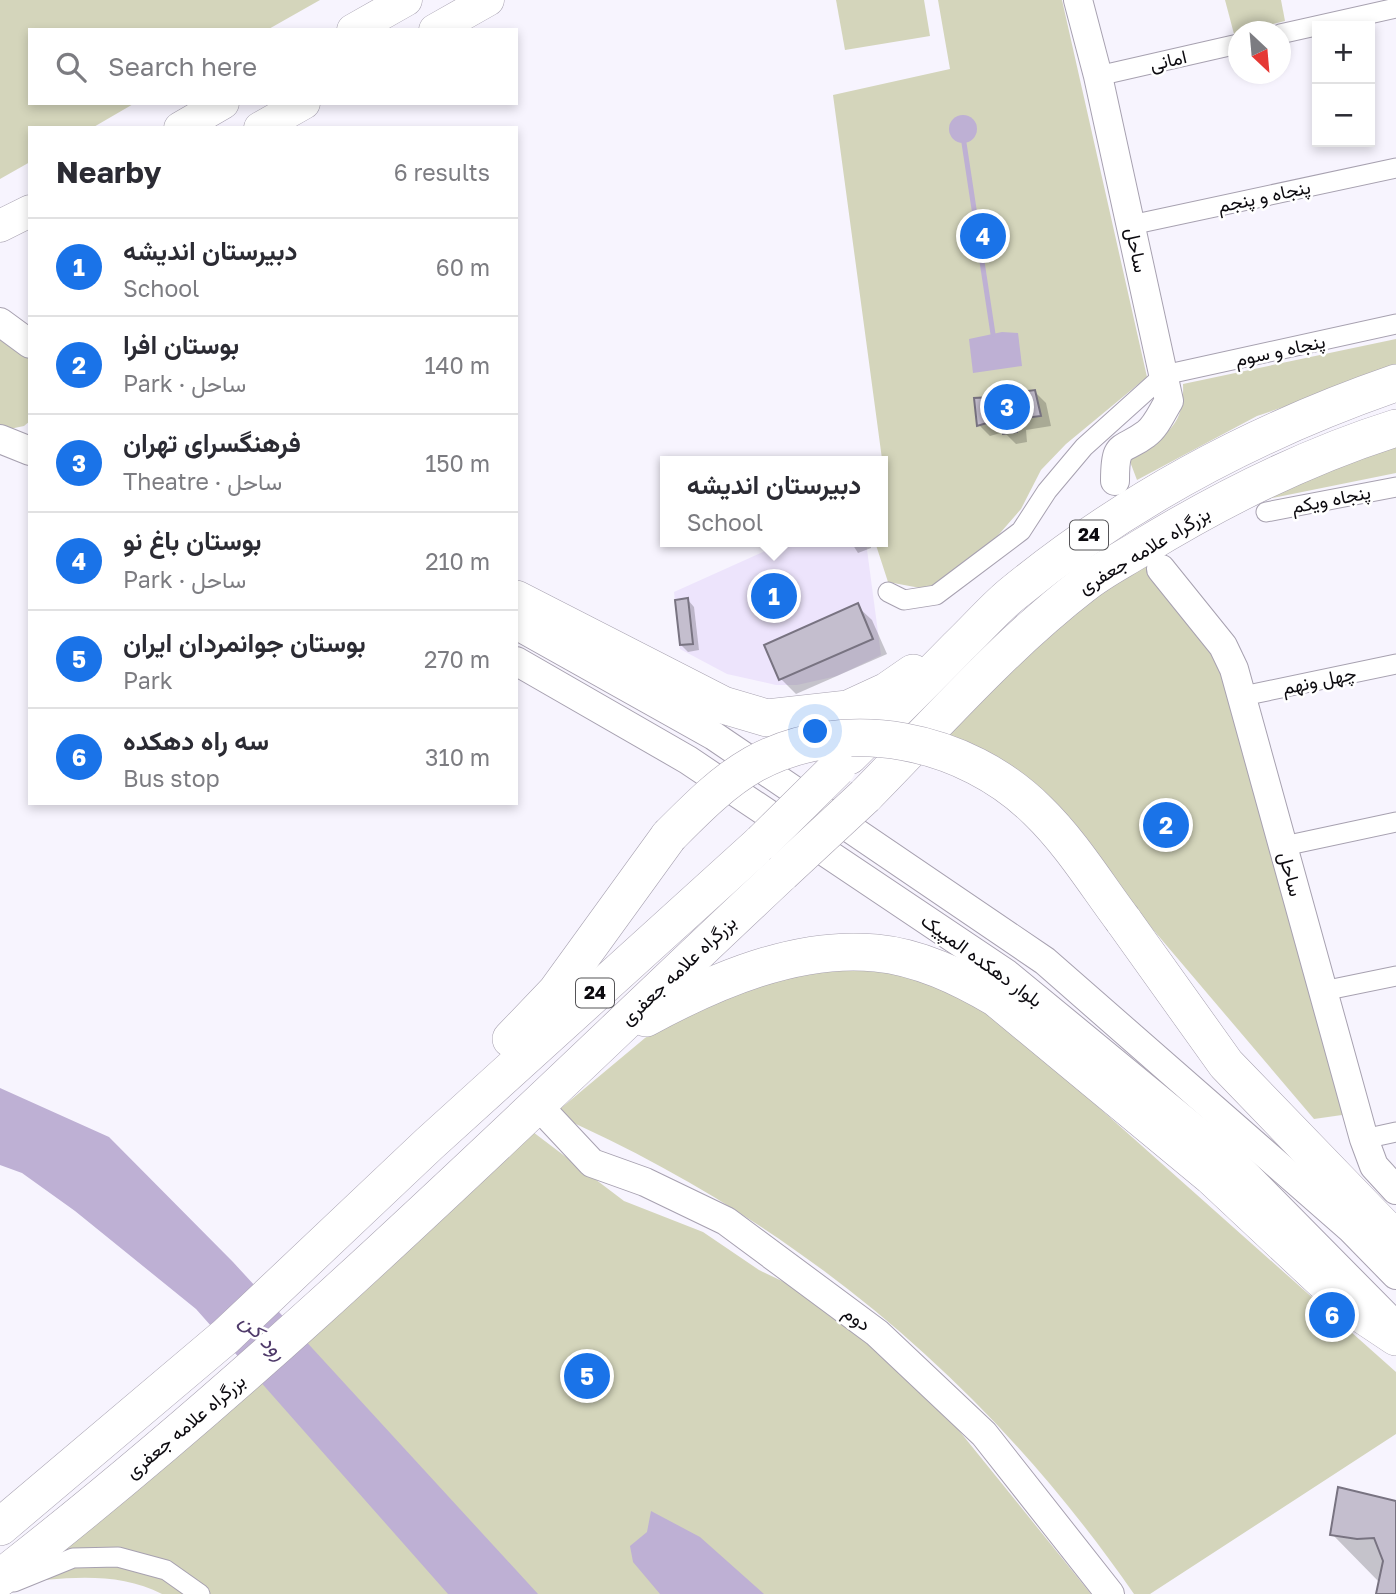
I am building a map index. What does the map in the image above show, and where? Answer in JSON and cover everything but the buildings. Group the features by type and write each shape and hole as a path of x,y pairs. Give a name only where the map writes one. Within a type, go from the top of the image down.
{"highway":[{"name":"بزرگراه علامه جعفری","path":"0,1527 226,1336 429,1144 762,842 1010,596 1103,525 1167,485 1333,404 1396,383"},
{"name":"بزرگراه علامه جعفری","path":"0,1578 65,1528 289,1338 866,796 1015,641 1085,583 1173,529 1267,479 1354,441 1396,428"},
{"path":"518,600 723,705 767,718 848,709 887,691 1010,596"},
{"path":"429,1144 480,1073 556,992 670,836 721,788 755,764 795,748 863,737 892,738 964,759 1000,779 1038,810 1123,920 1226,1064 1396,1240"},
{"path":"602,1042 683,998 769,965 835,952 877,953 920,963 960,977 996,998 1212,1176 1351,1307 1396,1337"}],"main road":[{"path":"357,28 406,0"},
{"path":"439,28 488,0"},
{"name":"ساحل","path":"1078,0 1098,76 1169,401 1146,434 1124,445 1115,460 1115,481"},
{"path":"183,126 220,105"},
{"path":"264,126 300,105"},
{"path":"0,226 28,212"},
{"path":"0,322 28,343"},
{"path":"0,439 28,432"},
{"path":"0,439 28,450"},
{"name":"ساحل","path":"1161,569 1223,646 1243,696 1364,1139 1374,1166 1396,1190"},
{"name":"بلوار دهکده المپیک","path":"518,626 714,736 1045,961 1351,1229 1396,1275"},
{"name":"بلوار دهکده المپیک","path":"518,662 688,760 1007,974 1228,1156 1396,1326"},
{"name":"دوم","path":"547,1115 592,1163 645,1182 726,1222 877,1332 984,1434 1110,1594"}],"street":[{"path":"1291,32 1396,8"},
{"name":"امانی","path":"1098,76 1228,46"},
{"name":"پنجاه و پنجم","path":"1131,225 1396,168"},
{"name":"پنجاه و سوم","path":"1164,375 1396,324"},
{"path":"888,592 904,600 936,595 1021,531 1047,491 1084,447 1164,375"},
{"name":"پنجاه ویکم","path":"1266,512 1396,487"},
{"name":"چهل ونهم","path":"1243,696 1396,663"},
{"path":"1284,846 1396,822"},
{"path":"1323,991 1396,976"},
{"path":"1364,1139 1396,1132"},
{"path":"0,1587 73,1558 118,1557 166,1570 200,1594"}],"shaded area":[{"path":"774,547 867,547 881,655 837,676 797,685 776,685 727,674 680,649 674,592"}],"green space":[{"path":"0,0 320,0 271,28 28,28 28,105 132,105 95,126 28,126 28,163 0,179"},
{"path":"836,0 924,0 930,36 845,50"},
{"path":"938,0 1062,0 1147,377 1066,444 1041,470 1021,509 987,548 931,590 888,582 877,547 888,547 888,456 882,456 833,95 950,69"},
{"path":"1225,0 1281,0 1285,21 1231,21"},
{"path":"0,334 28,356 28,423 0,431"},
{"path":"1396,339 1396,369 1257,416 1137,480 1129,459 1162,437 1176,422 1183,399 1183,384"},
{"path":"1396,445 1396,473 1252,502"},
{"path":"1144,561 1216,647 1349,1114 1314,1119 1139,913 938,738 1038,642"},
{"path":"869,961 909,974 945,990 1014,1032 1396,1372 1396,1434 1150,1594 1134,1594 1076,1516 1014,1443 948,1376 878,1313 803,1256 724,1203 641,1156 554,1114 645,1038 697,1007 756,980"},
{"path":"533,1132 624,1201 703,1232 759,1270 828,1303 940,1407 1091,1594 162,1594 126,1581 107,1579 68,1578 11,1584"}],"water":[{"path":"963,115 973,119 977,129 973,139 963,143 953,139 949,129 953,119"},
{"path":"1002,332 1018,333 1022,366 973,373 969,339"},
{"name":"رود کن","path":"0,1088 109,1137 233,1262 538,1594 448,1594 196,1309 75,1211 22,1173 0,1165"},
{"path":"651,1511 700,1537 764,1594 660,1594 633,1562 630,1546 647,1532"}],"waterway":[{"path":"964,143 993,334"}],"place":[{"name":"بوستان باغ نو","path":"983,236"},
{"name":"فرهنگسرای تهران","path":"1007,407"},
{"name":"دبیرستان اندیشه","path":"774,596"},
{"name":"بوستان افرا","path":"1166,825"},
{"name":"سه راه دهکده","path":"1332,1315"},
{"name":"بوستان جوانمردان ایران","path":"587,1376"}]}
